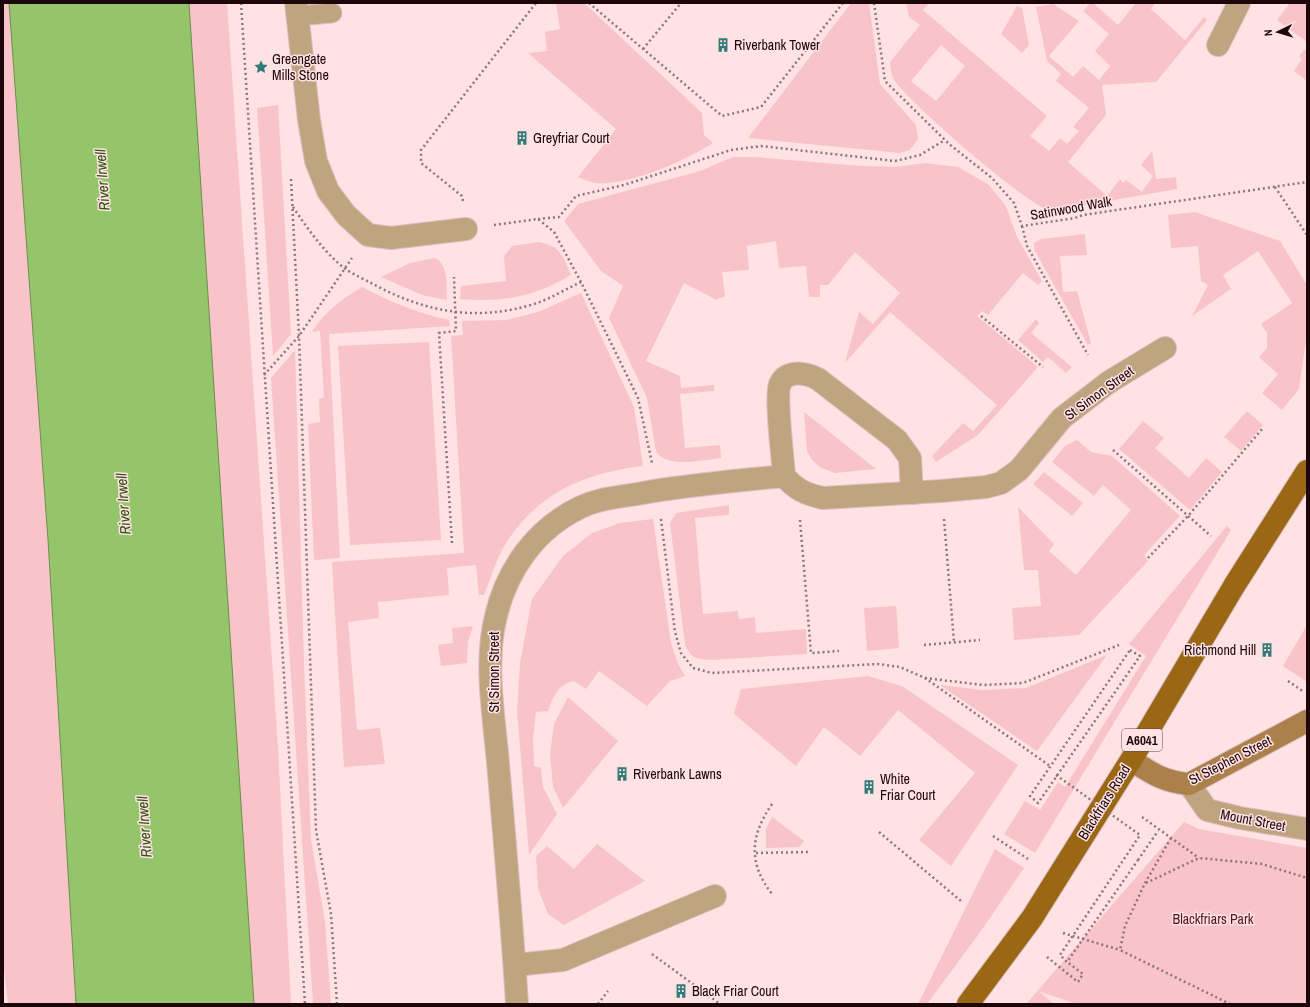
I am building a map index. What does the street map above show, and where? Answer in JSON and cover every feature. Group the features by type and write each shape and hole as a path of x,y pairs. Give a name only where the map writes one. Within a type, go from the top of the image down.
{"main road":[{"name":"Blackfriars Road","path":"968,1004 1032,918 1130,760 1234,586 1307,471"}],"street":[{"path":"1218,45 1239,3"},
{"path":"296,10 309,120 316,161 328,191 346,215 368,235 391,238 466,229"},
{"name":"St Simon Street","path":"517,1004 491,667 491,638 496,614 504,590 529,546 541,533 556,521 581,507 603,500 658,490 784,476 794,488 807,495 823,498 986,487 1007,479 1020,470 1062,418 1109,382 1165,348"},
{"path":"784,476 778,404 780,385 786,377 794,374 808,374 818,379 898,440 910,458 912,493"},
{"name":"St Stephen Street","path":"1130,760 1164,780 1189,784 1307,721"},
{"name":"Mount Street","path":"1189,784 1207,810 1240,818 1307,829"},
{"path":"514,965 563,960 715,896"}],"lane":[{"path":"296,10 332,13"}],"path":[{"path":"241,3 305,1004"},
{"path":"464,203 462,196 421,163 421,150 536,3"},
{"path":"589,3 722,116 761,107 843,3"},
{"path":"643,49 682,3"},
{"name":"Satinwood Walk","path":"874,3 885,81 945,140 992,178 1014,203 1022,226 1075,218 1083,215 1307,182"},
{"path":"466,229 559,217 576,196 624,185 731,150 761,146 895,161 920,155 945,140"},
{"path":"290,172 299,336 316,830 331,914 337,1004"},
{"path":"1275,187 1307,235"},
{"path":"292,207 321,246 345,269 394,295 428,308 465,313 498,312 535,304 581,282"},
{"path":"538,219 554,232 581,282 638,398 658,490 675,632 681,653 692,668 712,673 878,664 900,667 925,678 1050,766"},
{"path":"1022,226 1027,246 1088,355"},
{"path":"264,375 299,336 368,235"},
{"path":"452,543 439,333 456,331 454,277"},
{"path":"981,316 1042,367"},
{"path":"1148,558 1188,516 1263,428"},
{"path":"1113,450 1211,536"},
{"path":"943,516 954,642"},
{"path":"800,517 811,653 839,651"},
{"path":"924,644 980,640"},
{"path":"925,678 983,684 1023,683 1119,645"},
{"path":"1130,650 1140,656 1038,803 1030,796 1050,766 1130,650"},
{"path":"1288,681 1307,694"},
{"path":"1047,957 1078,982 1084,974 1060,955 1140,835 1056,775"},
{"path":"772,804 760,821 754,846 757,866 763,882 772,894"},
{"path":"1142,817 1158,831 1171,838 1199,858 1262,864 1307,878"},
{"path":"1068,962 1158,831"},
{"path":"879,832 961,901"},
{"path":"993,836 1028,859"},
{"path":"1120,950 1125,926 1145,883 1171,838"},
{"path":"756,853 809,852"},
{"path":"1145,883 1199,858"},
{"path":"1063,933 1120,950 1230,1004"},
{"path":"648,951 720,1004"},
{"path":"598,1004 608,991"}],"green space":[{"path":"3,3 9,3 48,540 76,1004 8,1004 3,960"},
{"path":"189,3 227,3 278,747 291,1004 254,1004"},
{"path":"556,3 584,3 702,113 704,135 713,143 688,157 656,171 624,181 595,183 578,177 616,129 528,53 547,51 545,32 560,29"},
{"path":"851,3 869,3 880,84 916,125 918,139 910,150 900,153 748,138"},
{"path":"906,3 929,3 923,10 1047,116 1030,136 1049,151 1060,138 1067,144 1079,131 1073,127 1089,108 1056,81 1061,74 1047,61 1036,7 1053,4 1079,21 1049,56 1073,77 1083,66 1099,80 1110,66 1095,51 1109,34 1083,11 1090,3 1093,3 1118,25 1136,3 1155,3 1151,9 1185,40 1204,17 1207,20 1156,82 1102,85 1106,115 1068,162 1107,196 1120,179 1123,183 1126,180 1142,192 1153,176 1141,165 1152,151 1156,179 1176,177 1177,189 1051,211 1038,205 969,152 904,92 894,80 890,62 920,25 909,17","holes":["941,45 965,66 936,101 911,81"]},
{"path":"1290,3 1307,3 1307,42 1277,20"},
{"path":"1017,6 1022,8 1029,45 1022,53 1001,34"},
{"path":"1307,47 1307,81 1294,71 1302,59 1299,56"},
{"path":"278,105 291,334 273,356 257,108"},
{"path":"733,157 754,157 862,166 895,167 926,163 958,167 988,184 1006,206 1017,237 1042,281 1038,285 1023,273 988,315 982,311 977,316 1038,367 978,435 936,462 932,456 963,423 973,431 997,405 890,312 845,363 859,312 873,324 900,293 855,252 828,285 820,285 820,297 809,297 806,266 779,268 776,241 747,246 749,270 722,272 725,297 717,300 684,283 646,361 680,376 681,388 714,385 714,391 680,394 685,448 720,445 721,458 676,462 661,457 656,451 647,398 609,318 623,286 601,271 564,221 578,204 700,171"},
{"path":"1195,212 1280,241 1307,285 1307,333 1299,389 1282,410 1262,393 1278,374 1259,357 1267,348 1267,333 1261,324 1292,303 1258,251 1223,275 1231,289 1192,316 1208,285 1201,281 1198,246 1171,248 1168,215"},
{"path":"1085,234 1087,255 1060,256 1063,292 1077,291 1091,343 1088,345 1034,249 1034,243 1041,239"},
{"path":"539,242 557,249 563,257 571,275 545,288 518,296 490,300 460,299 461,286 506,281 504,256 512,246"},
{"path":"435,258 443,266 445,271 447,300 422,295 381,277 410,263"},
{"path":"362,287 383,298 404,306 449,320 450,326 329,334 340,558 314,560 308,424 320,422 319,399 324,397 320,331 312,332 322,318 334,306"},
{"path":"581,293 634,407 643,466 600,474 580,481 544,501 514,531 502,550 484,595 479,595 476,565 447,568 449,595 378,602 379,618 348,622 357,730 380,728 385,764 344,767 332,562 464,553 451,336 463,335 462,321 506,320 538,312"},
{"path":"1036,319 1039,323 1031,333 1072,367 1066,373 1048,357 1043,362 1018,340"},
{"path":"429,342 441,540 350,545 338,346"},
{"path":"295,350 304,664 311,840 325,922 331,1004 313,1004 271,378"},
{"path":"1247,411 1263,425 1241,451 1224,437"},
{"path":"804,412 876,469 835,473 821,468 812,460 807,451"},
{"path":"1143,421 1164,438 1155,448 1189,478 1206,458 1222,472 1190,510 1119,449"},
{"path":"1077,440 1091,452 1112,456 1180,516 1144,555 1148,561 1079,635 1014,640 1012,608 1041,606 1038,570 1024,570 1018,507 1054,544 1049,551 1076,575 1131,510 1103,485 1094,496 1052,462 1065,446"},
{"path":"1044,472 1083,503 1072,516 1033,484"},
{"path":"729,505 729,515 695,518 703,614 738,611 739,619 755,617 756,633 806,629 807,654 712,660 696,658 690,654 685,645 670,523 676,513"},
{"path":"653,519 671,643 678,664 685,676 670,681 647,706 599,671 586,689 574,681 568,683 557,692 548,711 536,712 533,738 534,766 541,768 543,787 557,814 529,855 517,710 520,663 532,599 563,556 592,533 620,523"},
{"path":"1227,526 1231,530 1035,853 1004,834 1025,801 1040,810 1058,782 1065,787 1146,656 1129,644"},
{"path":"896,606 899,648 867,651 864,608"},
{"path":"1307,625 1307,682 1283,666"},
{"path":"473,626 468,641 467,663 441,666 438,645 453,643 452,628"},
{"path":"1107,655 1037,751 940,685 982,690 1026,688"},
{"path":"868,676 902,686 1018,765 951,866 919,840 975,773 898,710 860,756 824,727 796,766 734,714 741,689"},
{"path":"568,697 618,741 563,808 553,787 550,754 554,724"},
{"path":"772,817 804,841 799,847 766,848 766,829"},
{"name":"Blackfriars Park","path":"1184,822 1199,829 1307,848 1307,1004 1076,1004 1038,991 1054,1004 1026,1004"},
{"path":"597,844 645,881 564,925 548,914 538,889 536,856 547,846 574,869"},
{"path":"995,849 1024,868 981,931 927,1004 918,1004"}],"water":[{"name":"River Irwell","path":"9,3 189,3 254,1004 76,1004 48,540"}],"place":[{"name":"Riverbank Tower","path":"723,45"},
{"name":"Greengate Mills Stone","path":"261,67"},
{"name":"Greyfriar Court","path":"522,138"},
{"name":"Richmond Hill","path":"1267,650"},
{"name":"Riverbank Lawns","path":"622,774"},
{"name":"White Friar Court","path":"869,787"},
{"name":"Black Friar Court","path":"681,991"}]}
